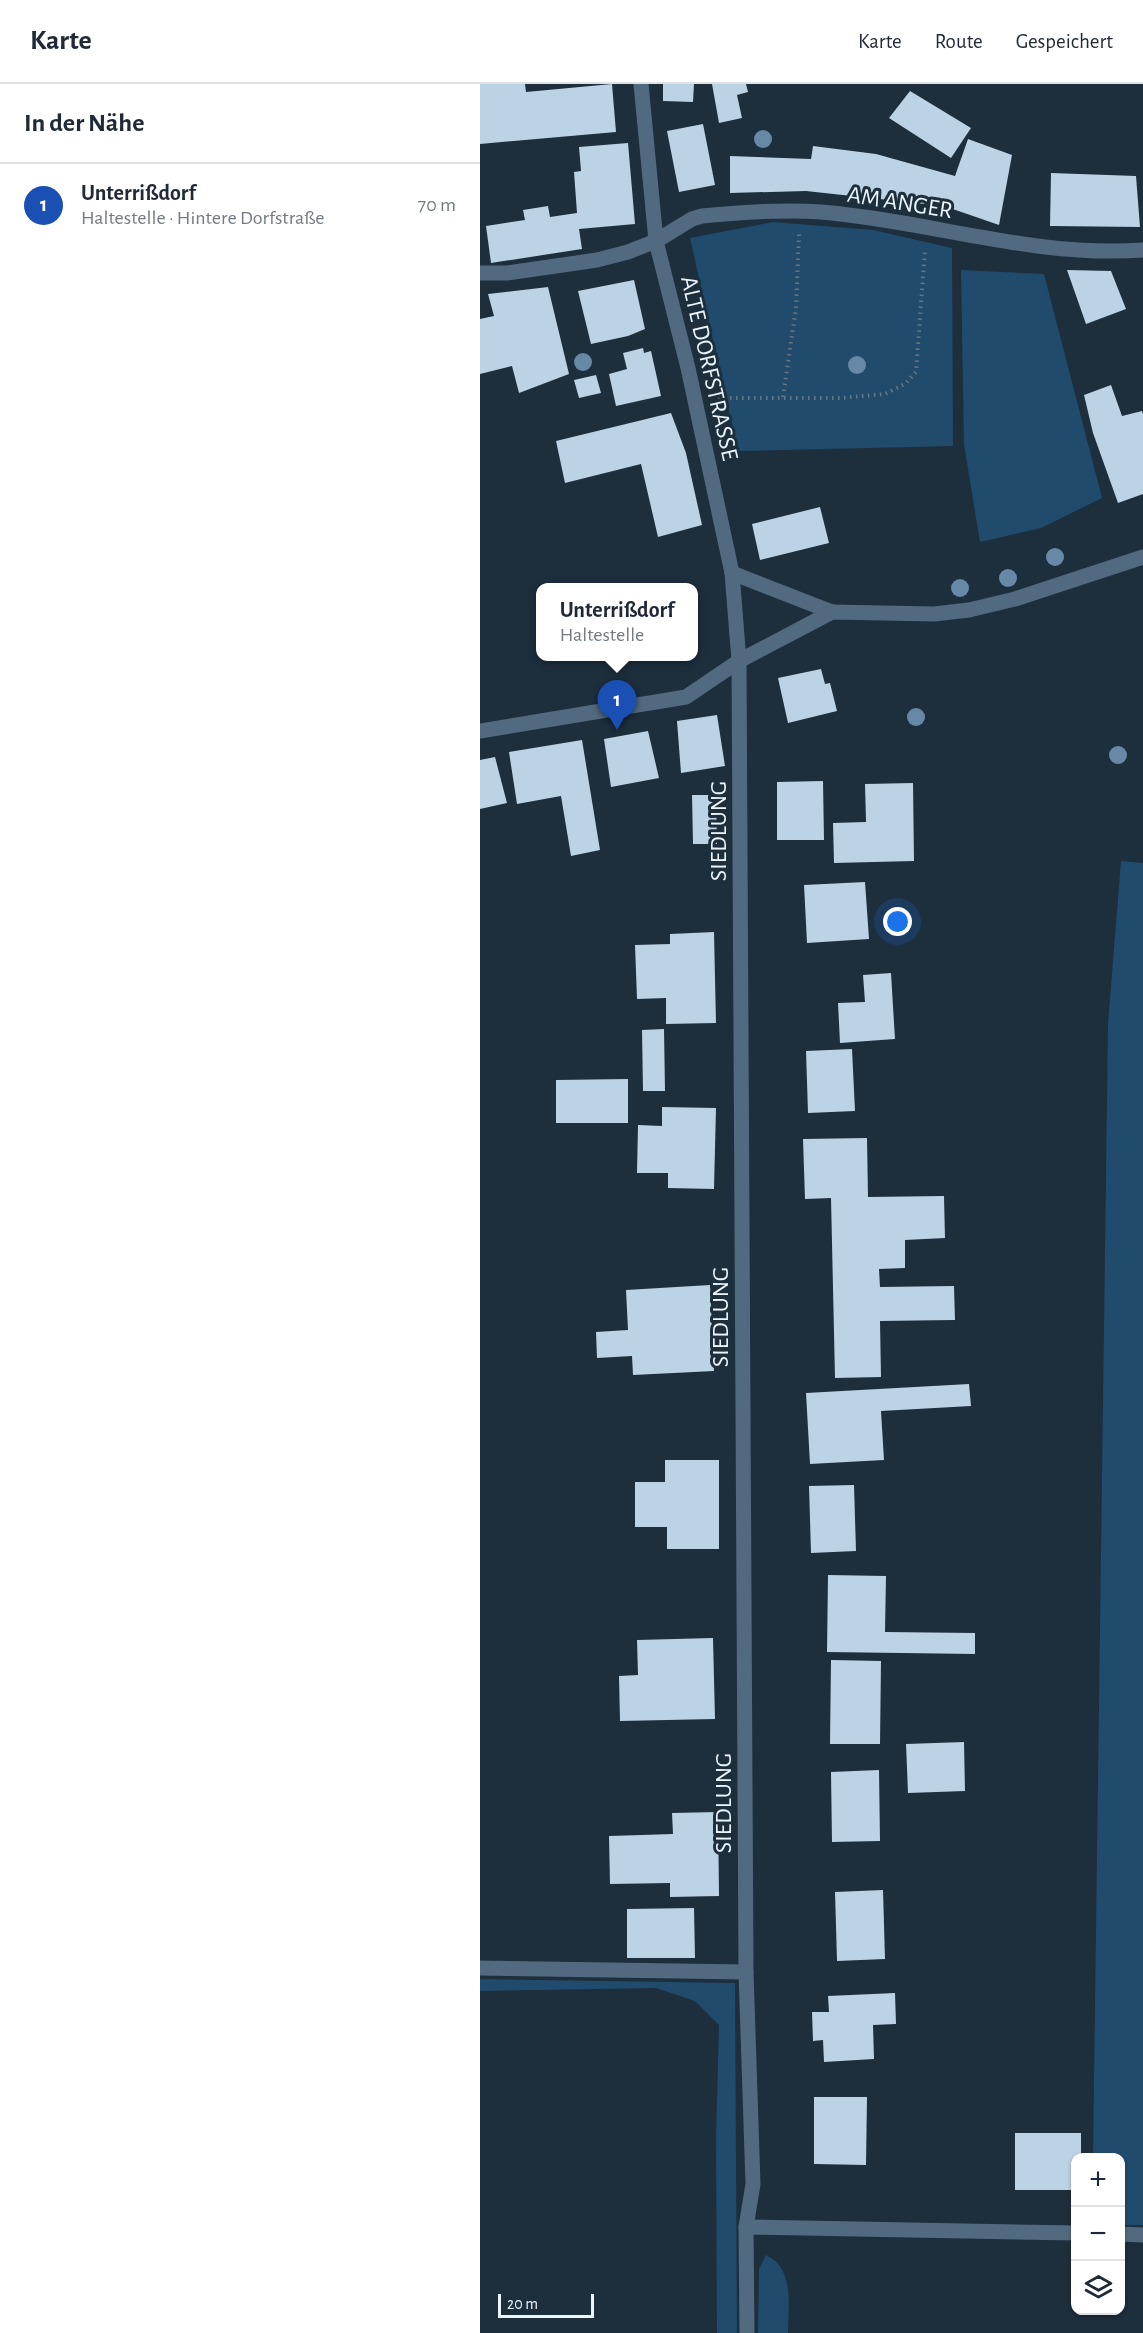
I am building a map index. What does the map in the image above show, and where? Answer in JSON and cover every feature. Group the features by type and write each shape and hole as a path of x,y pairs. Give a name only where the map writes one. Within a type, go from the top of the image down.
{"street":[{"name":"ALTE DORFSTRASSE","path":"641,84 656,241 695,398 732,573 739,661"},
{"name":"AM ANGER","path":"480,273 515,272 597,260 628,252 656,241 692,219 702,216 800,212 845,215 1035,245 1143,250"},
{"path":"732,573 832,612 934,614 969,610 1015,599 1143,557"},
{"path":"480,731 686,697 739,661 832,612"},
{"name":"SIEDLUNG","path":"739,661 746,1972 753,2184 746,2227 747,2333"},
{"path":"480,1968 746,1972"},
{"path":"746,2227 1071,2233"},
{"path":"1125,2234 1143,2235"}],"path":[{"path":"783,397 796,308 800,212"},
{"path":"695,398 840,398 885,394 905,384 916,372 926,228"}],"shaded area":[{"path":"773,222 873,230 952,248 953,446 738,451 690,238"},
{"path":"961,270 1044,274 1102,498 1041,528 980,542 964,444"},
{"path":"1121,861 1143,863 1143,2225 1125,2225 1125,2153 1093,2153 1108,1024"},
{"path":"480,1979 735,1983 737,2333 717,2333 716,2138 719,2025 695,2001 656,1988 480,1991"},
{"path":"766,2255 782,2269 786,2278 789,2300 788,2333 758,2333 759,2269"}],"building":[{"path":"480,84 525,84 526,92 612,84 616,132 480,144"},
{"path":"663,84 694,84 693,102 663,101"},
{"path":"712,84 746,84 748,92 737,95 742,118 719,123"},
{"path":"910,91 971,128 951,158 889,118"},
{"path":"703,124 715,185 679,192 667,131"},
{"path":"968,139 1012,155 999,225 944,206 806,191 730,193 730,156 811,159 813,146 876,154 955,176"},
{"path":"628,143 635,224 579,229 582,249 491,263 486,226 525,220 523,210 548,206 550,217 577,213 574,172 581,171 579,147"},
{"path":"1051,173 1136,176 1140,227 1050,226"},
{"path":"1067,270 1111,271 1126,309 1086,324"},
{"path":"634,280 645,329 628,336 591,344 578,291"},
{"path":"548,287 569,374 519,393 512,366 480,374 480,319 494,316 488,294"},
{"path":"643,348 644,353 651,351 661,396 616,406 609,374 627,369 623,353"},
{"path":"596,375 601,393 579,398 574,380"},
{"path":"1111,385 1122,416 1142,411 1143,414 1143,494 1118,503 1093,433 1084,395"},
{"path":"671,413 686,453 702,525 658,537 641,464 565,483 556,441"},
{"path":"820,507 829,543 760,560 752,524"},
{"path":"821,669 825,684 830,683 837,711 788,723 778,678"},
{"path":"717,715 725,766 681,773 677,721"},
{"path":"648,731 659,778 611,787 604,739"},
{"path":"582,740 600,850 571,856 561,796 517,804 509,752"},
{"path":"495,757 507,803 480,809 480,760"},
{"path":"823,781 824,840 777,840 777,782"},
{"path":"913,783 914,861 834,863 833,823 866,822 865,784"},
{"path":"692,795 716,795 717,844 693,844"},
{"path":"865,882 869,939 807,943 804,885"},
{"path":"714,932 716,1023 666,1024 666,998 637,999 635,945 670,944 670,934"},
{"path":"891,973 895,1039 840,1043 838,1003 865,1002 863,975"},
{"path":"664,1029 665,1091 643,1091 642,1030"},
{"path":"852,1049 855,1111 808,1113 806,1051"},
{"path":"628,1079 628,1123 556,1123 556,1080"},
{"path":"662,1107 716,1108 714,1189 668,1188 668,1173 637,1173 638,1125 662,1126"},
{"path":"867,1138 868,1197 944,1196 945,1238 905,1240 905,1268 879,1269 880,1287 954,1286 955,1320 880,1321 881,1377 835,1378 831,1198 805,1199 803,1139"},
{"path":"710,1285 714,1371 633,1375 632,1356 597,1358 596,1332 628,1330 626,1290"},
{"path":"969,1384 971,1406 881,1411 884,1460 810,1464 806,1393"},
{"path":"665,1460 719,1460 719,1549 667,1549 667,1527 635,1527 635,1482 665,1482"},
{"path":"854,1485 856,1551 811,1553 809,1486"},
{"path":"828,1575 886,1576 885,1632 975,1633 975,1654 827,1652"},
{"path":"713,1638 715,1719 620,1721 619,1676 638,1675 637,1640"},
{"path":"831,1660 881,1661 880,1744 830,1744"},
{"path":"964,1742 965,1791 908,1793 906,1744"},
{"path":"879,1770 880,1841 832,1842 831,1772"},
{"path":"718,1812 719,1896 670,1897 670,1883 610,1884 609,1836 673,1834 672,1813"},
{"path":"883,1890 885,1959 837,1961 835,1892"},
{"path":"694,1908 695,1958 627,1958 627,1909"},
{"path":"895,1993 896,2024 873,2025 874,2059 824,2062 823,2040 813,2041 812,2012 829,2012 828,1996"},
{"path":"814,2097 867,2097 866,2165 814,2164"},
{"path":"1015,2133 1081,2133 1081,2153 1071,2153 1071,2190 1015,2190"}],"place":[{"name":"Unterrißdorf","path":"617,730"}]}
